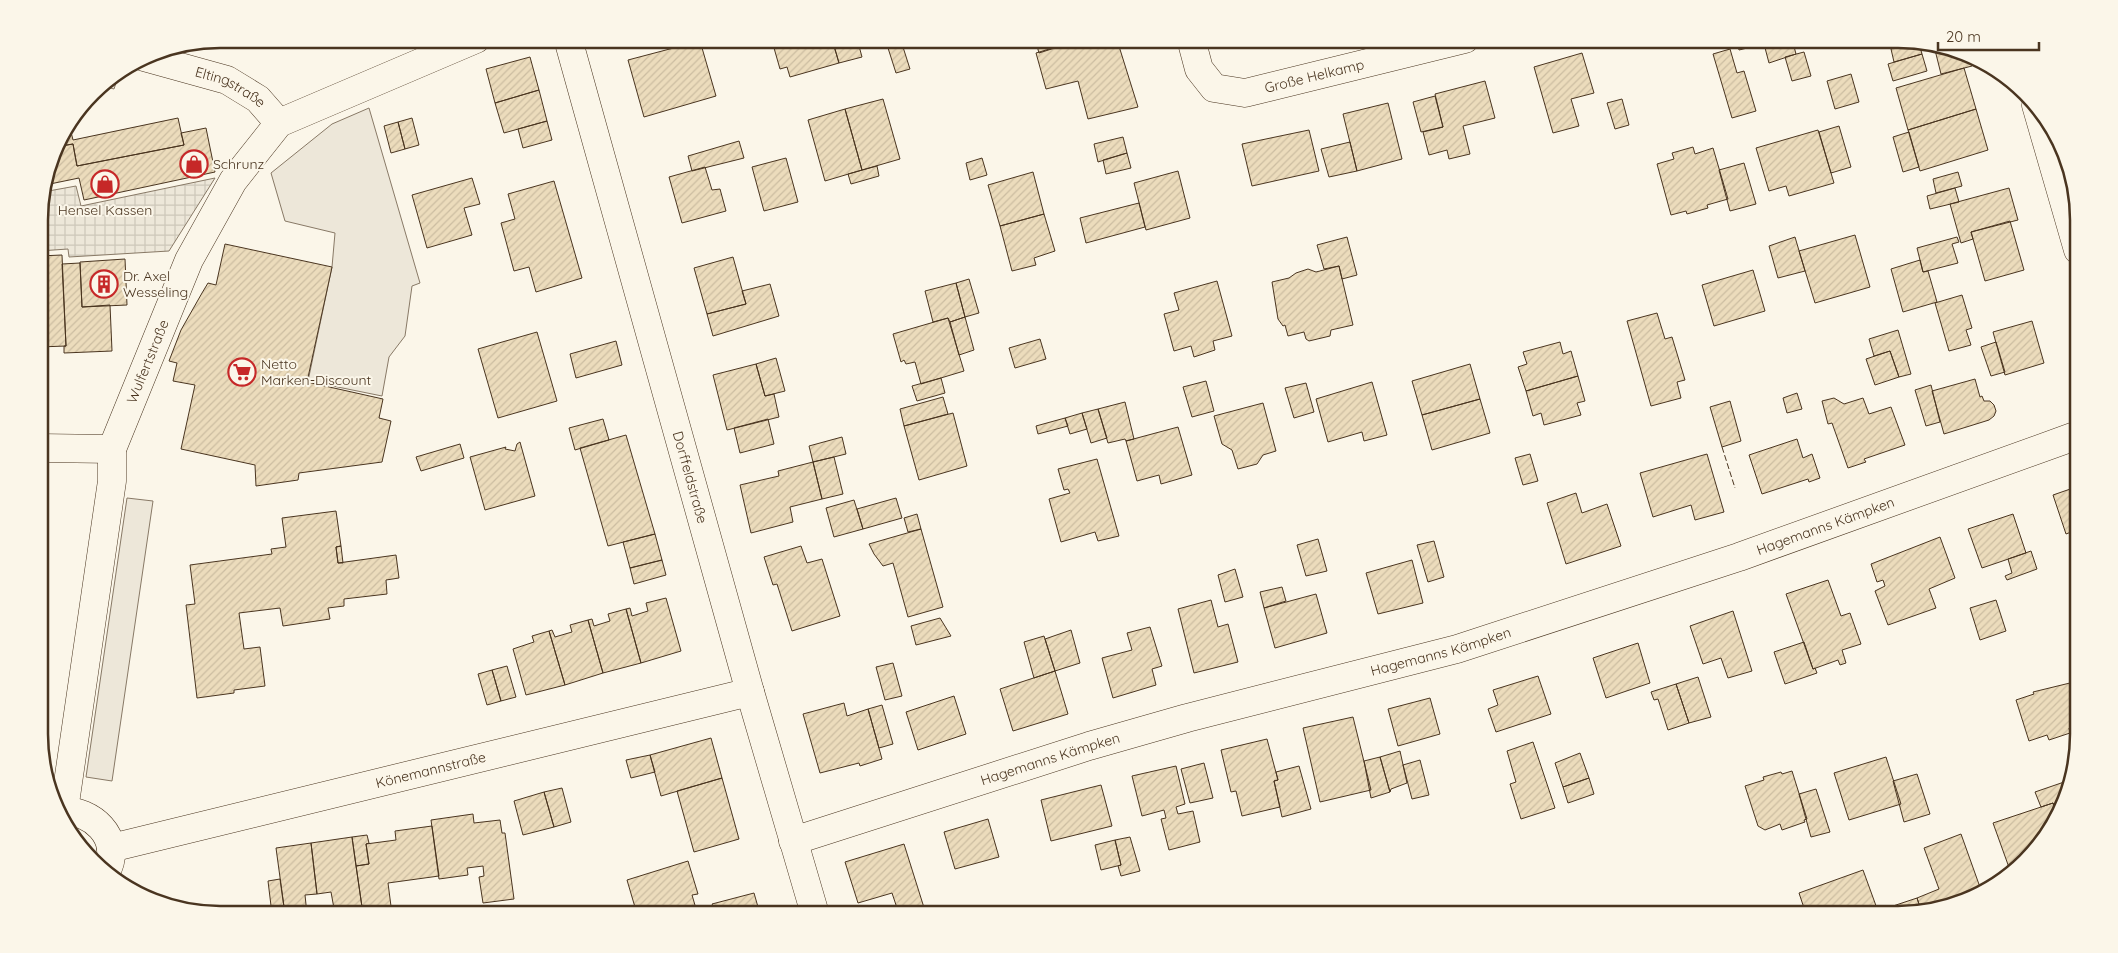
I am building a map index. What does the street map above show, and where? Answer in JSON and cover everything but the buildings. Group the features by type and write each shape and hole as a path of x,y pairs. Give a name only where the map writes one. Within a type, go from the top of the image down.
{"street":[{"name":"Wulfertstraße","path":"64,806 112,481 112,449 189,260 233,181 279,123 455,48"},
{"name":"Dorffeldstraße","path":"571,48 750,692 812,906"},
{"name":"Große Helkamp","path":"1193,48 1199,69 1214,88 1245,93 1428,48"},
{"name":"Eltingstraße","path":"155,60 227,80 258,99 279,123"},
{"path":"2042,124 2070,222"},
{"name":"Hagemanns Kämpken","path":"793,841 1098,743 1187,718 1457,649 1739,556 2070,437"},
{"path":"48,448 112,449"},
{"name":"Könemannstraße","path":"109,858 750,692"},
{"path":"66,811 79,812 97,822 106,834 109,858"}],"shaded area":[{"path":"116,82 114,89 110,88"},
{"path":"369,108 420,283 412,286 405,336 389,357 382,396 308,381 332,267 335,233 285,221 271,173 332,124"},
{"path":"215,178 169,251 69,257 68,249 48,250 48,208 50,191 76,186 81,206"},
{"path":"127,498 153,501 112,781 86,777"}],"fence":[{"path":"1722,447 1735,488"}],"place":[{"name":"Schrunz","path":"194,164"},
{"name":"Hensel Kassen","path":"105,184"},
{"name":"Dr. Axel Wesseling","path":"104,284"},
{"name":"Netto Marken-Discount","path":"242,372"}]}
